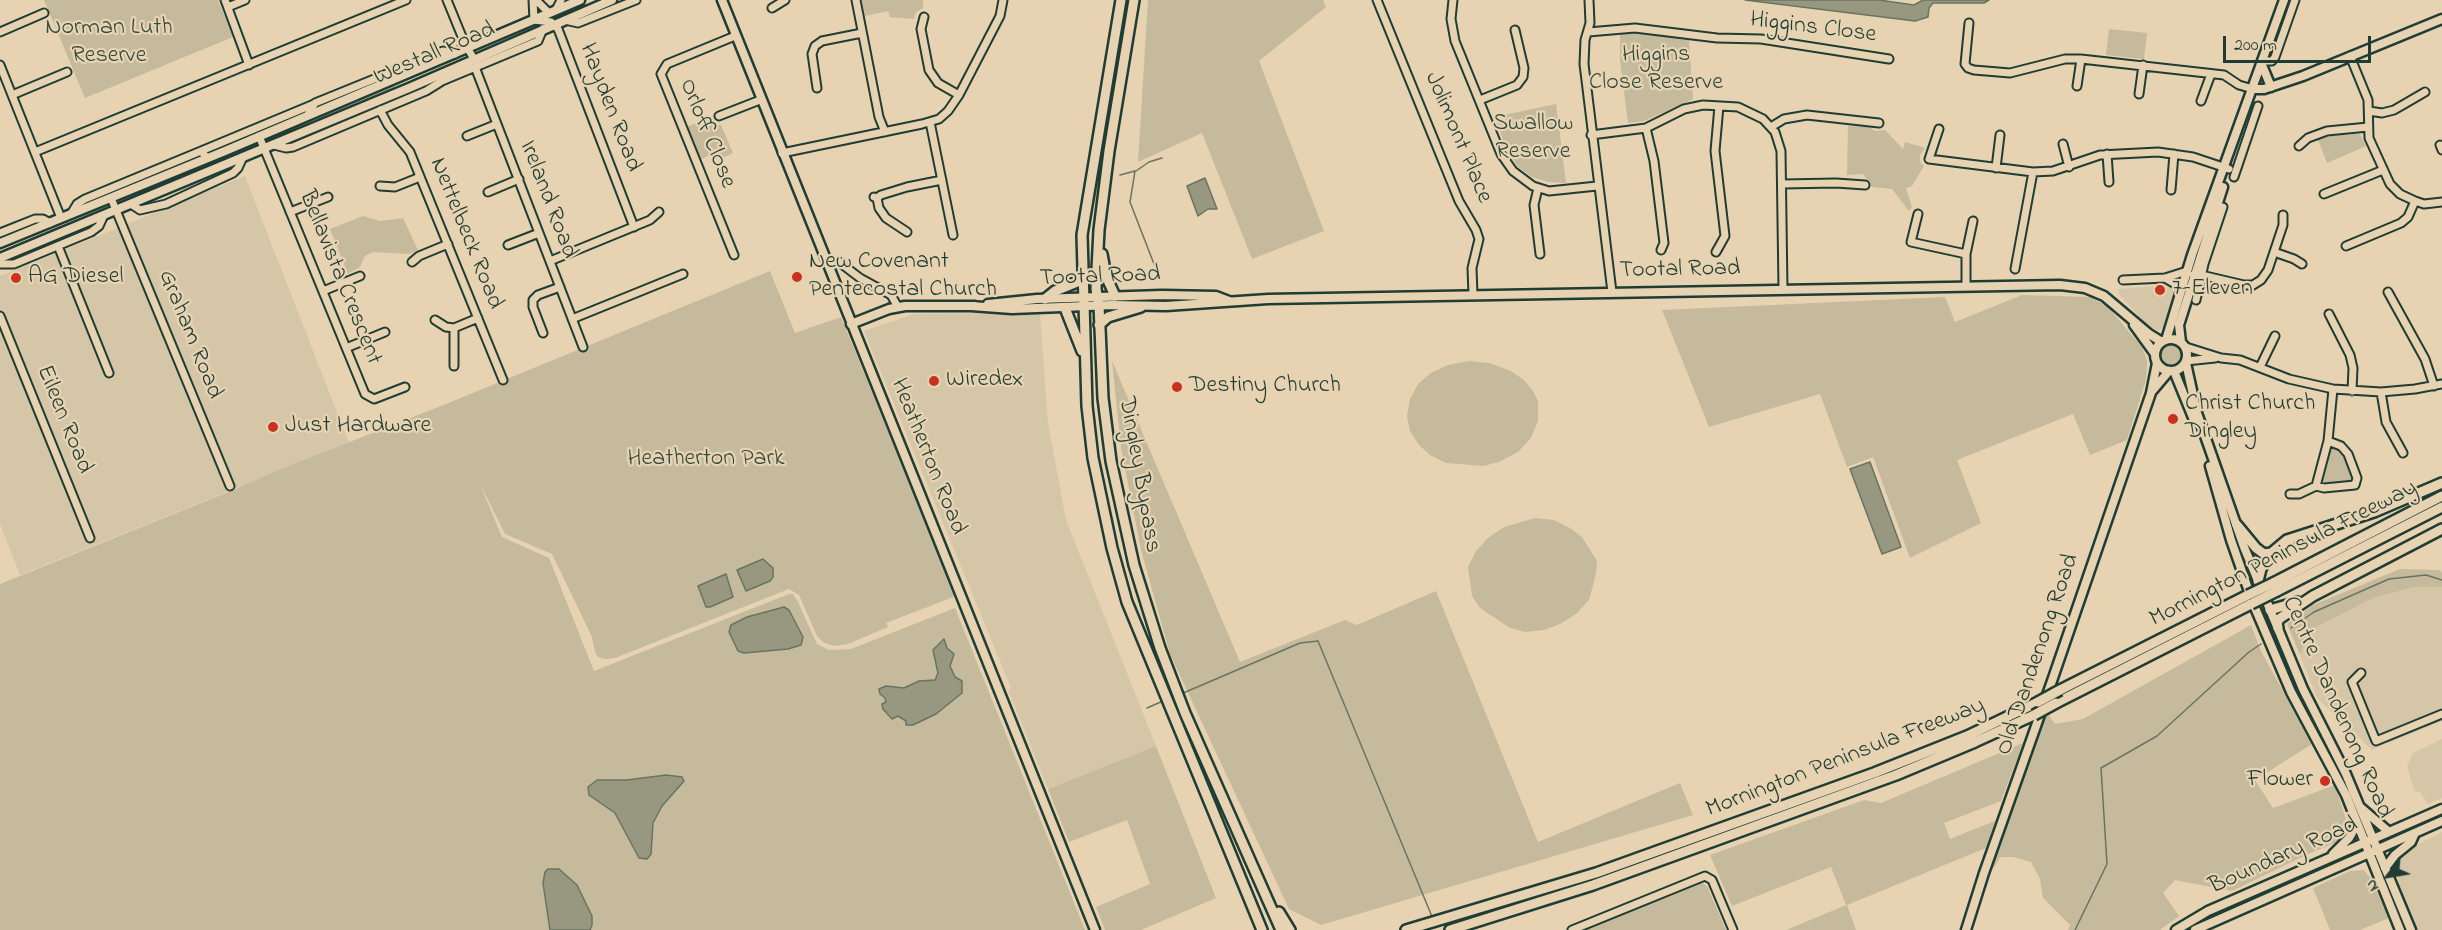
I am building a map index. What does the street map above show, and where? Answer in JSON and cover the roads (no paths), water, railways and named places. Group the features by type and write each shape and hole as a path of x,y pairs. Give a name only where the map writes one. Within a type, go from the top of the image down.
{"highway":[{"name":"Dingley Bypass","path":"1121,0 1082,235 1089,432 1112,548 1128,602 1166,700 1262,930"},
{"name":"Dingley Bypass","path":"1134,0 1113,121 1099,231 1098,301 1106,423 1121,512 1146,608 1180,700 1281,930"},
{"path":"1099,231 1106,276 1116,296"},
{"path":"1045,299 1055,291 1082,280"},
{"path":"1099,325 1108,317 1141,306"},
{"path":"1065,308 1085,359"},
{"path":"2258,581 2261,570 2271,553 2291,539 2374,512 2442,483"},
{"name":"Mornington Peninsula Freeway","path":"1450,930 1593,885 1896,775 1975,742 2034,715 2251,601 2442,496"},
{"name":"Mornington Peninsula Freeway","path":"2275,587 2442,507"},
{"path":"2237,525 2258,551 2265,554 2271,553"},
{"path":"2278,628 2277,622 2280,618 2313,596 2442,529"},
{"path":"2270,610 2313,596"},
{"name":"Mornington Peninsula Freeway","path":"1406,930 1596,873 1874,773 1967,735 2251,601"},
{"path":"1261,882 1290,930"}],"main road":[{"name":"Westall Road","path":"0,243 46,221 61,219 111,198 204,154 225,151 580,0"},
{"name":"Westall Road","path":"0,258 103,219 116,210 343,115 475,63 543,29 612,0"},
{"name":"Heatherton Road","path":"722,0 1095,930"},
{"path":"2185,286 2179,325 2186,362 2171,371 2156,358 2185,286 2194,274 2247,122 2252,92 2284,0"},
{"path":"2252,92 2302,76 2442,19"},
{"path":"2263,62 2271,87"},
{"path":"2252,92 2258,96 2302,76"},
{"path":"225,151 230,163"},
{"name":"Tootal Road","path":"971,306 1045,299 1098,301 1141,306 1215,304 1230,301 1612,292 1966,286 2079,287 2104,296 2149,334 2164,341"},
{"name":"Tootal Road","path":"1098,301 1116,296 1216,296 1230,301"},
{"name":"Tootal Road","path":"852,324 898,307 920,305 1012,309 1065,308 1083,302"},
{"name":"Tootal Road","path":"2124,312 2156,358"},
{"path":"2164,341 2172,338 2183,345"},
{"name":"Old Dandenong Road","path":"1966,930 2151,393 2156,358"},
{"name":"Centre Dandenong Road","path":"2186,362 2197,413 2258,581 2303,689 2334,749 2360,807 2360,824"},
{"name":"Old Dandenong Road","path":"2151,393 2171,371"},
{"name":"Centre Dandenong Road","path":"2171,371 2209,462 2251,601 2291,692 2369,841 2400,930"},
{"path":"2258,581 2251,601 2263,609 2270,610"},
{"path":"2360,807 2389,832"},
{"name":"Boundary Road","path":"2176,930 2208,911 2442,809"},
{"name":"Boundary Road","path":"2195,930 2442,821"},
{"path":"2332,857 2360,824"},
{"path":"2385,868 2395,855 2411,842 2415,833"},
{"name":"Centre Dandenong Road","path":"2373,851 2385,868 2411,930"}],"street":[{"path":"245,0 227,4 249,64"},
{"path":"35,152 406,0"},
{"name":"Ireland Road","path":"447,0 475,63 583,347"},
{"path":"535,0 553,12 561,0"},
{"path":"534,20 535,0"},
{"name":"Westall Road","path":"565,20 578,23 636,0"},
{"path":"772,8 785,0"},
{"path":"856,0 882,133"},
{"path":"782,153 930,122 948,111 959,95 1000,16 1003,0"},
{"name":"Jolimont Place","path":"1377,0 1459,201 1479,239 1472,268 1473,295"},
{"path":"1453,0 1451,14 1453,34 1509,166 1522,180 1538,188 1554,191 1598,186"},
{"path":"1589,0 1588,32 1584,55 1591,135 1612,292"},
{"path":"2263,62 2272,61 2275,57 2295,0"},
{"path":"0,32 44,13"},
{"path":"924,17 921,29 929,70 935,80 959,95"},
{"name":"Hayden Road","path":"534,20 555,24 634,227"},
{"path":"1969,22 1962,65 1968,68 2001,74 2065,59 2081,59 2214,74 2235,88 2252,92"},
{"name":"Higgins Close","path":"1588,32 1635,28 1717,38 1761,39 1889,59"},
{"path":"1480,100 1517,85 1523,77 1524,68 1515,30"},
{"path":"817,88 812,54 815,46 822,41 862,33"},
{"name":"Orloff Close","path":"735,36 668,64 661,74 735,255"},
{"name":"Westall Road","path":"71,214 77,204 85,199 204,154 315,103 443,51 455,54"},
{"path":"2350,56 2367,96 2369,138 2394,189 2424,204 2442,202"},
{"path":"2077,86 2081,59"},
{"name":"Westall Road","path":"274,144 286,148 293,147 426,91 475,63"},
{"path":"0,65 61,219"},
{"path":"2139,94 2143,65"},
{"path":"12,95 68,72"},
{"path":"2201,101 2214,74"},
{"path":"2369,111 2394,110 2425,92"},
{"path":"719,116 760,99"},
{"path":"307,116 315,103"},
{"path":"1591,135 1646,128 1687,108 1719,106 1738,107 1751,112 1771,127 1780,151 1784,289"},
{"path":"1716,252 1725,236 1715,151 1719,106"},
{"path":"2247,122 2258,106"},
{"name":"Nettelbeck Road","path":"380,110 388,125 408,149 504,380"},
{"name":"Westall Road","path":"343,115 360,118"},
{"path":"1771,127 1784,119 1808,115 1879,123"},
{"path":"930,122 953,235"},
{"path":"467,136 497,124"},
{"path":"2299,146 2308,138 2327,131 2368,127"},
{"path":"1646,128 1654,161 1664,243 1661,250"},
{"path":"1939,129 1929,159 2033,172 2053,171 2107,154 2174,153 2193,157 2229,171"},
{"path":"1996,168 2000,135"},
{"name":"Bellavista Crescent","path":"259,136 346,348 369,398 376,399 405,387"},
{"path":"2063,144 2069,167"},
{"path":"2171,190 2174,153"},
{"path":"2107,154 2109,182"},
{"name":"Westall Road","path":"131,204 140,210 166,204 233,173 243,157"},
{"path":"2324,194 2383,170"},
{"path":"2015,269 2033,172"},
{"path":"380,186 395,187 420,177"},
{"path":"488,192 519,179"},
{"path":"907,232 886,218 875,197 942,180"},
{"path":"1782,184 1865,185"},
{"path":"1538,188 1534,205 1540,254"},
{"path":"290,212 328,197"},
{"name":"Graham Road","path":"111,198 230,486"},
{"path":"2346,246 2401,224 2408,217 2415,201"},
{"path":"2196,300 2194,274 2223,207"},
{"path":"550,261 650,220 660,212"},
{"path":"1917,214 1911,242 1966,254"},
{"path":"2123,280 2194,274 2253,285 2265,275 2283,225 2283,215"},
{"name":"Westall Road","path":"0,264 14,264 92,232 103,219"},
{"name":"Westall Road","path":"0,233 32,220 46,221"},
{"path":"1966,286 1966,254 1973,221"},
{"path":"508,245 539,232"},
{"path":"412,262 419,256 448,244"},
{"path":"58,246 109,373"},
{"path":"2274,252 2302,264"},
{"path":"839,262 860,278 891,295 898,307"},
{"path":"572,319 683,274"},
{"path":"323,291 360,276"},
{"path":"2165,278 2185,286"},
{"path":"543,333 532,300 538,295 560,287"},
{"path":"2388,292 2425,359 2434,386"},
{"path":"2329,314 2350,355 2353,368 2352,391"},
{"name":"Eileen Road","path":"0,316 90,538"},
{"path":"435,320 446,327 454,328 478,318"},
{"path":"454,328 454,366"},
{"path":"346,348 384,332"},
{"path":"2260,367 2275,336"},
{"path":"2183,345 2221,358"},
{"path":"2186,362 2221,358 2240,360 2304,383 2352,391 2381,392 2442,384"},
{"path":"2316,486 2328,441 2333,389"},
{"path":"2381,392 2386,422 2403,453"},
{"path":"2290,494 2299,494 2316,486 2350,487 2357,483 2348,454 2341,446 2328,441"},
{"path":"2361,672 2352,682 2376,741 2442,714"},
{"path":"1572,930 1705,876 1712,880 1733,930"}],"waterway":[{"path":"1136,171 1149,162 1162,158"},
{"path":"1120,175 1135,171 1130,202 1159,277"},
{"path":"2291,628 2314,612 2389,579 2426,575 2442,580"},
{"path":"1181,694 1300,643 1318,641 1433,919"},
{"path":"2075,930 2107,864 2101,768 2157,736 2249,652 2261,644"},
{"path":"1147,708 1163,701"}],"place":[{"name":"New Covenant Pentecostal Church","path":"797,277"},
{"name":"AG Diesel","path":"16,278"},
{"name":"7-Eleven","path":"2160,290"},
{"name":"Wiredex","path":"934,381"},
{"name":"Destiny Church","path":"1177,387"},
{"name":"Christ Church Dingley","path":"2173,419"},
{"name":"Just Hardware","path":"273,427"},
{"name":"Flower","path":"2325,781"}],"park label":[{"name":"Norman Luth Reserve","path":"109,43"},
{"name":"Higgins Close Reserve","path":"1656,70"},
{"name":"Swallow Reserve","path":"1533,139"},
{"name":"Heatherton Park","path":"706,460"}]}
